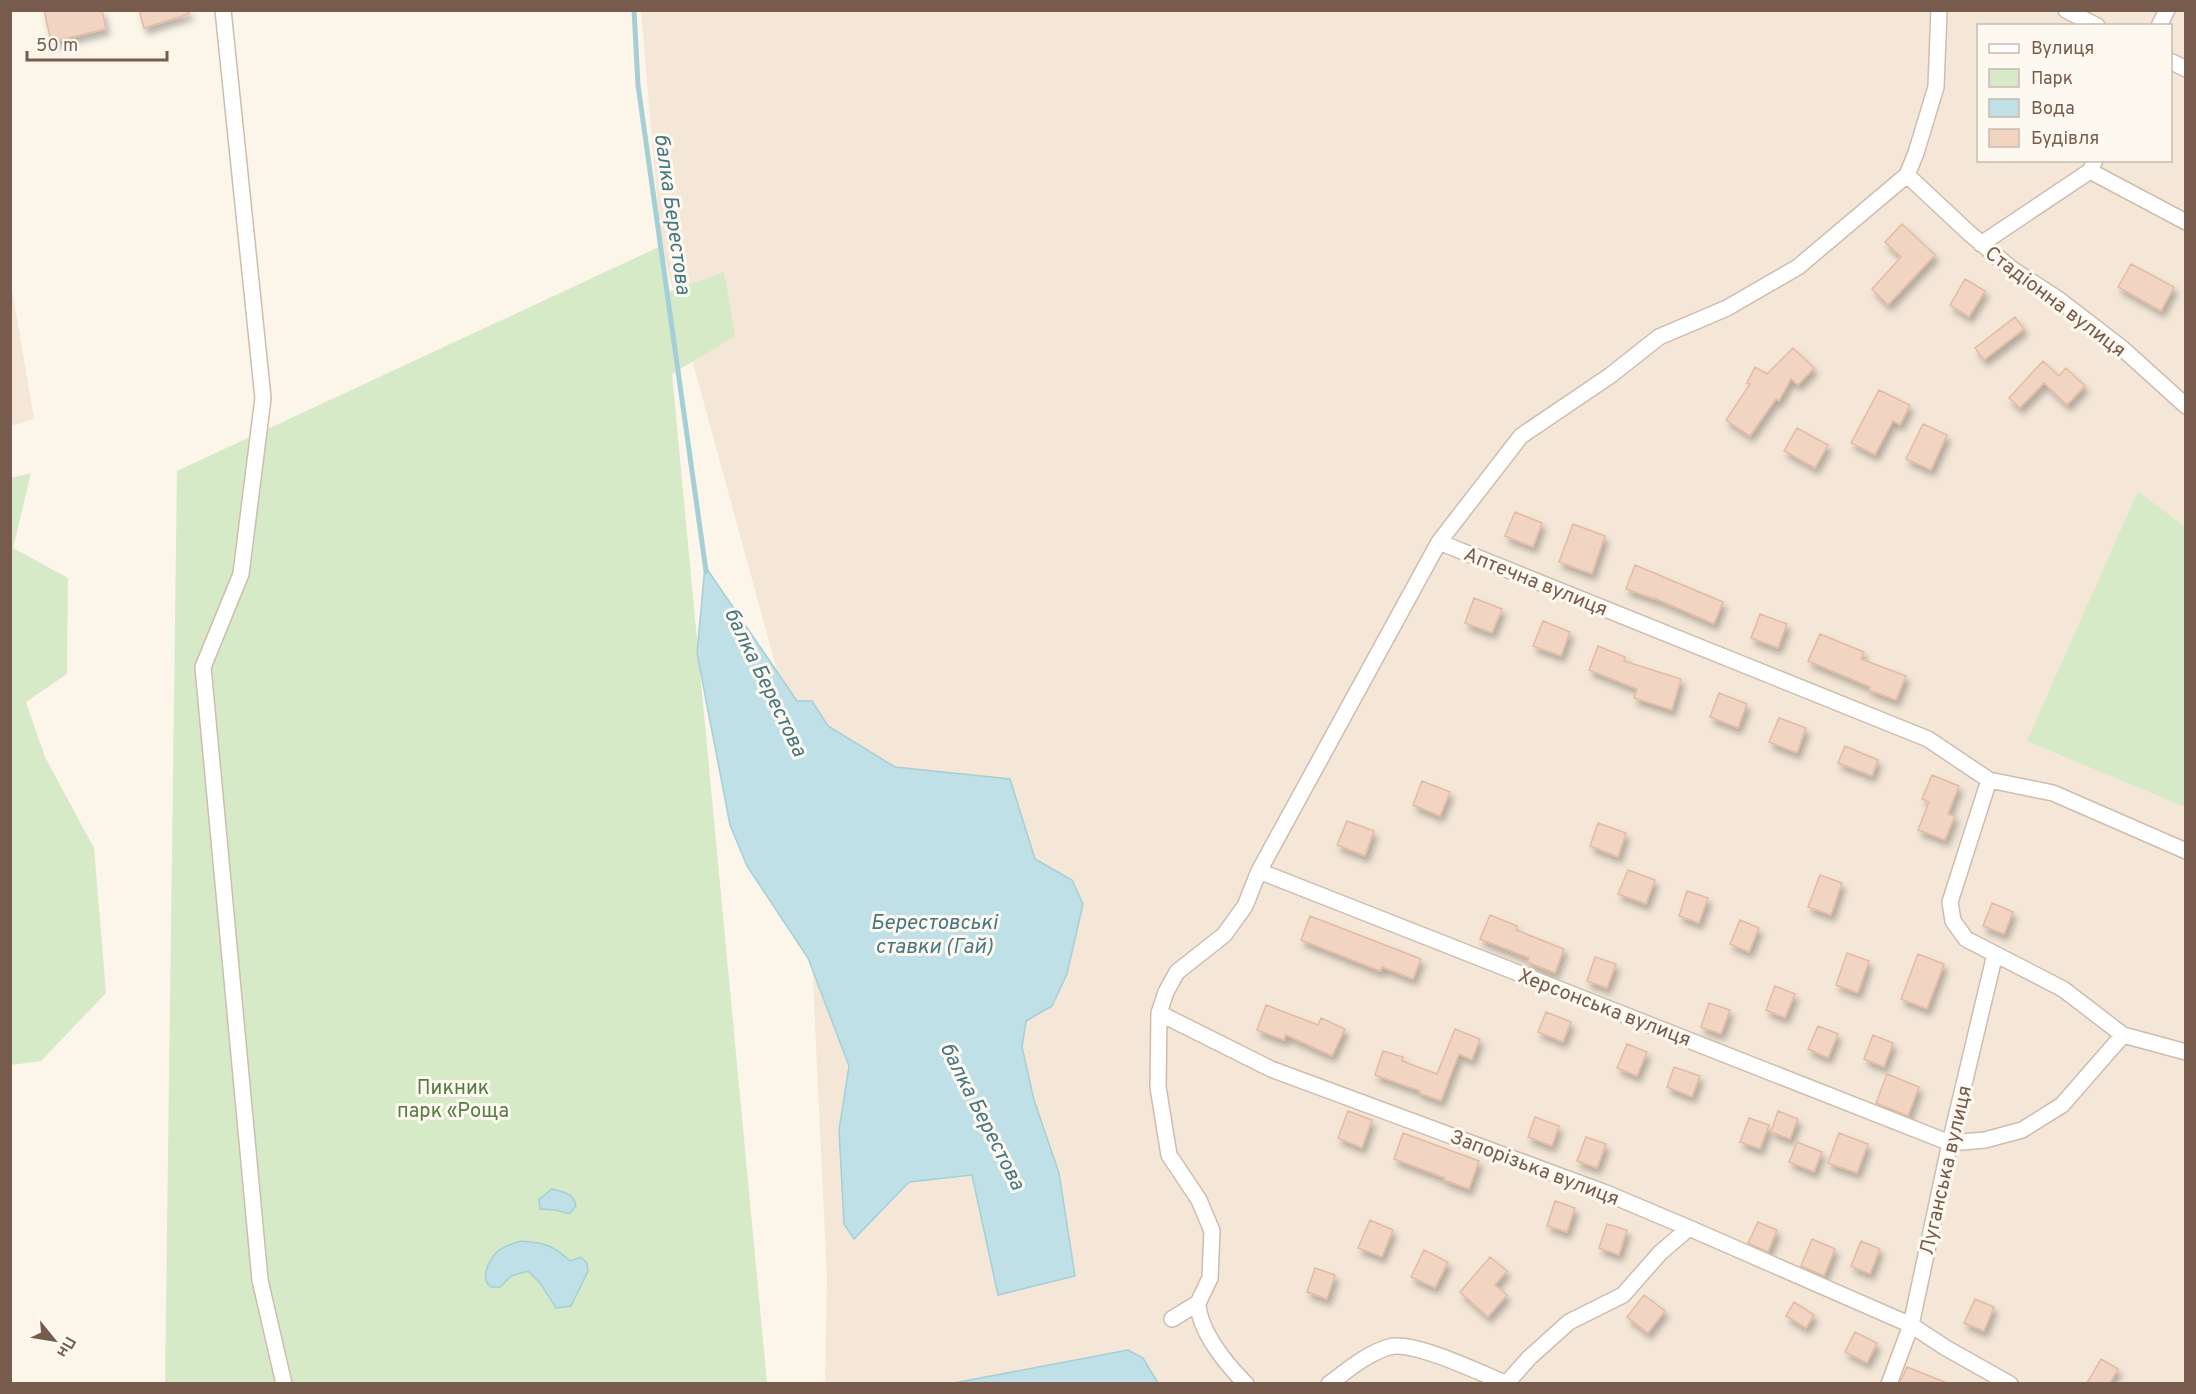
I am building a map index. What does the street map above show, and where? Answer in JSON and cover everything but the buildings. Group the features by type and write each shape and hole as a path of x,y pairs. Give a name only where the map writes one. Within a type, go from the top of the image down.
{"street":[{"path":"223,10 263,398 241,574 203,667 260,1280 284,1383"},
{"path":"1907,175 1936,87 1940,10"},
{"path":"2066,10 2093,24"},
{"path":"2160,24 2166,10"},
{"path":"2172,62 2186,69"},
{"path":"1981,244 2092,166 2186,222"},
{"name":"Стадіонна вулиця","path":"1907,175 1981,244 2123,349 2186,406"},
{"name":"Аптечна вулиця","path":"1907,175 1798,267 1727,308 1659,337 1611,375 1521,436 1439,542 1928,739 1989,780 2053,793 2186,851"},
{"path":"1246,1383 1226,1363 1198,1316 1198,1303 1210,1278 1212,1231 1199,1200 1169,1155 1158,1087 1159,1013 1166,992 1177,972 1224,935 1245,906 1259,871 1439,542"},
{"path":"1989,780 1950,902 1953,921 1966,939 2062,989 2123,1035 2186,1052"},
{"name":"Херсонська вулиця","path":"1259,871 1950,1143"},
{"name":"Луганська вулиця","path":"1889,1383 1911,1325 1950,1143 1995,954"},
{"name":"Запорізька вулиця","path":"1159,1013 1271,1069 1606,1193 1689,1228 1911,1325 1946,1348 2010,1383"},
{"path":"1950,1143 1985,1140 2022,1130 2062,1105 2123,1035"},
{"path":"1329,1383 1364,1358 1392,1346 1421,1350 1505,1383 1569,1322 1623,1295 1659,1253 1689,1228"},
{"path":"1172,1319 1198,1303"}],"shaded area":[{"path":"641,11 2185,11 2185,1383 825,1383 827,1279 803,766 661,246"},
{"path":"10,277 34,419 11,426 10,426"}],"green space":[{"name":"Пикник парк «Роща","path":"661,246 665,293 724,272 735,336 672,374 767,1383 165,1384 177,471"},
{"path":"31,473 13,548 68,578 67,674 26,702 45,757 94,848 106,993 41,1061 11,1065 10,478"},
{"path":"2138,491 2185,527 2185,807 2027,741"}],"water":[{"name":"Берестовські ставки (Гай)","path":"705,566 797,701 812,701 828,726 895,767 1010,779 1035,859 1072,880 1083,904 1067,974 1052,1006 1026,1021 1022,1047 1034,1100 1059,1173 1075,1276 998,1295 972,1175 909,1182 854,1239 844,1224 839,1130 849,1066 808,958 747,866 730,825 697,653"},
{"path":"552,1189 573,1198 576,1206 569,1214 540,1209 539,1199"},
{"path":"522,1241 548,1246 559,1251 570,1261 581,1257 587,1263 588,1271 571,1306 556,1308 540,1283 528,1271 511,1276 500,1287 491,1287 487,1283 487,1268 495,1254 504,1247"},
{"path":"1128,1350 1143,1358 1158,1383 954,1383"}],"waterway":[{"name":"балка Берестова","path":"634,10 638,85 706,571"}]}
